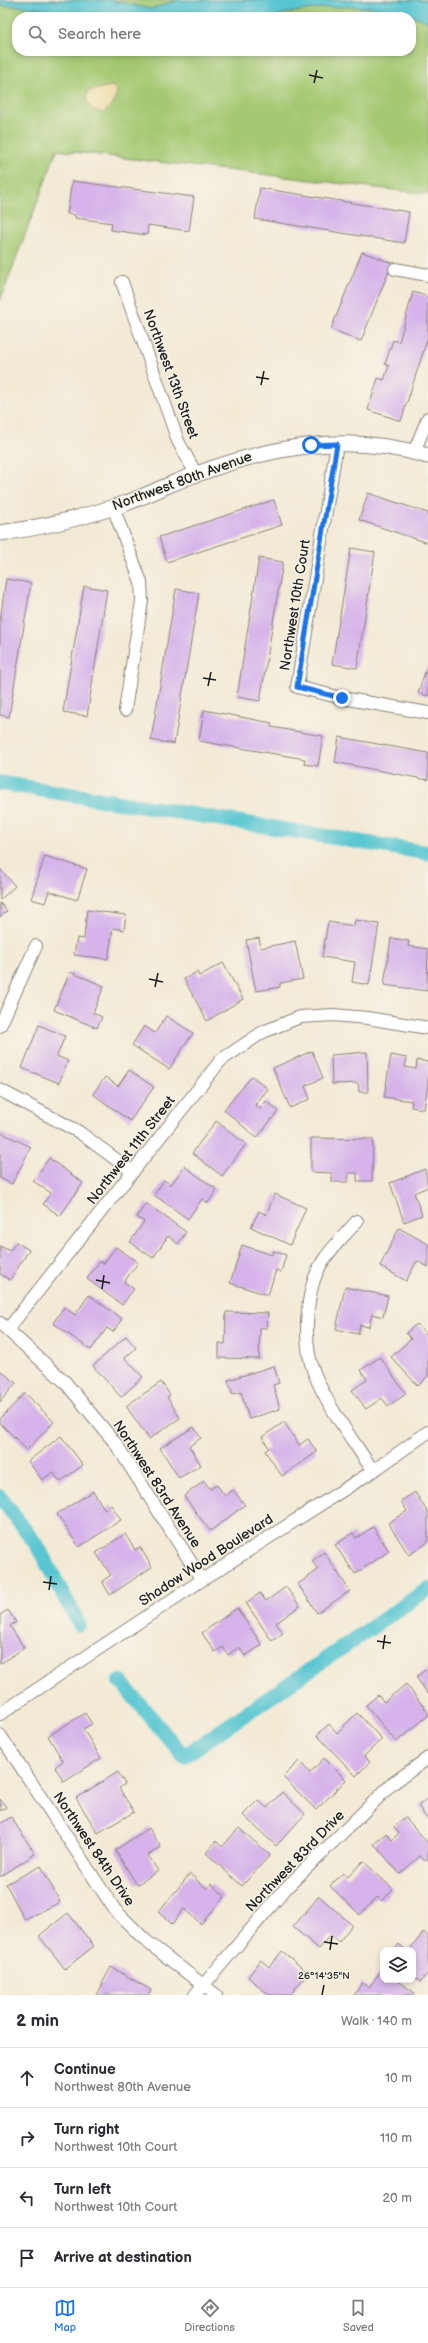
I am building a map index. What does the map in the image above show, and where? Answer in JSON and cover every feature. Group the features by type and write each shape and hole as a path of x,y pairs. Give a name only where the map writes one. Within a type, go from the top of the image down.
{"street":[{"path":"395,269 428,275"},
{"name":"Northwest 13th Street","path":"122,282 178,441 196,474"},
{"path":"414,452 428,418"},
{"name":"Northwest 80th Avenue","path":"0,533 54,524 113,507 196,474 263,452 337,444 362,443 414,452 428,456"},
{"name":"Northwest 10th Court","path":"337,444 297,687 342,698 428,713"},
{"path":"113,507 141,582 142,601 125,710"},
{"path":"0,1026 36,946"},
{"name":"Northwest 11th Street","path":"4,1326 133,1172 222,1060 263,1032 300,1017 333,1015 367,1018 428,1028"},
{"path":"0,1090 79,1132 133,1172"},
{"path":"357,1221 323,1261 312,1285 308,1313 308,1344 314,1374 329,1403 373,1471"},
{"name":"Northwest 83rd Avenue","path":"4,1326 65,1382 116,1444 202,1580"},
{"name":"Shadow Wood Boulevard","path":"0,1714 202,1580 373,1471 428,1432"},
{"name":"Northwest 84th Drive","path":"0,1735 114,1910 146,1941 216,1995"},
{"name":"Northwest 83rd Drive","path":"195,1995 202,1984 287,1887 392,1784 428,1758"}],"green space":[{"path":"0,0 428,0 428,194 57,150 0,301"}],"sand":[{"path":"111,86 114,87 117,92 114,103 103,113 91,109 86,99 88,91"}],"water":[{"path":"0,0 110,0 151,9 178,0 428,0 428,22 416,17 416,12 399,12 350,7 296,12 54,12 18,6 0,6"}],"building":[{"path":"72,181 194,197 189,231 148,225 147,235 111,230 112,223 75,218 75,215 67,214"},
{"path":"260,188 409,212 404,243 255,219"},
{"path":"362,252 392,263 361,341 331,329"},
{"path":"413,292 428,297 428,337 401,421 368,410 378,378 384,380 389,366 385,364 393,340 399,342"},
{"path":"368,493 428,513 428,543 359,520"},
{"path":"274,500 282,525 167,562 159,537"},
{"path":"351,548 375,552 357,668 332,664"},
{"path":"259,558 283,562 260,701 237,697"},
{"path":"6,579 31,583 9,717 0,715 0,620"},
{"path":"84,586 107,590 87,716 63,712"},
{"path":"176,589 199,593 174,744 151,740"},
{"path":"428,663 428,696 418,693"},
{"path":"204,710 272,723 271,727 323,736 318,766 304,764 305,759 199,741"},
{"path":"339,737 428,753 428,780 335,762"},
{"path":"45,856 87,869 77,900 49,891 45,903 31,899"},
{"path":"0,869 15,886 0,900"},
{"path":"0,903 7,911 0,917"},
{"path":"87,910 126,915 124,930 113,928 108,959 74,955 77,938 84,939"},
{"path":"355,920 379,924 369,985 352,982 355,962 322,957 328,922 354,926"},
{"path":"259,938 261,948 295,941 303,979 280,983 280,987 256,991 246,940"},
{"path":"391,938 409,941 408,946 428,949 427,991 384,985"},
{"path":"223,963 243,999 207,1021 184,979 197,972 199,976"},
{"path":"70,972 104,986 93,1013 102,1017 97,1028 54,1010"},
{"path":"166,1016 193,1033 169,1069 132,1045 144,1026 155,1033"},
{"path":"39,1025 65,1036 57,1056 68,1061 59,1083 22,1068"},
{"path":"312,1051 323,1078 305,1086 310,1099 290,1108 273,1068"},
{"path":"367,1052 368,1092 359,1092 358,1083 332,1084 331,1055"},
{"path":"391,1055 407,1058 405,1067 416,1069 417,1060 428,1062 428,1084 424,1109 411,1107 412,1101 384,1097"},
{"path":"129,1070 154,1087 130,1121 93,1094 105,1077 118,1086"},
{"path":"252,1076 268,1089 255,1105 260,1109 266,1101 278,1111 257,1138 224,1110"},
{"path":"216,1121 246,1144 222,1176 192,1153"},
{"path":"0,1132 31,1147 12,1184 0,1178"},
{"path":"311,1138 373,1139 372,1181 357,1181 357,1173 348,1173 348,1182 332,1182 332,1173 311,1172"},
{"path":"49,1158 83,1183 60,1216 43,1204 51,1193 33,1181"},
{"path":"184,1166 217,1190 208,1203 202,1199 188,1219 154,1195 164,1180 171,1185"},
{"path":"425,1169 428,1187 414,1193 422,1215 404,1222 390,1183"},
{"path":"275,1194 306,1208 290,1245 251,1227 259,1211 266,1215"},
{"path":"146,1203 186,1232 178,1244 168,1236 153,1258 130,1242 144,1222 137,1217"},
{"path":"399,1228 428,1244 428,1267 417,1261 406,1281 380,1266"},
{"path":"16,1242 29,1250 10,1280 0,1274 0,1246 10,1251"},
{"path":"242,1245 272,1255 273,1251 286,1255 281,1272 276,1270 268,1295 230,1283"},
{"path":"116,1247 138,1263 124,1282 134,1289 122,1305 87,1279 100,1261 103,1264"},
{"path":"345,1287 388,1296 383,1317 372,1314 369,1327 360,1325 358,1334 336,1329"},
{"path":"89,1295 122,1319 113,1332 107,1328 91,1350 53,1323 64,1307 75,1315"},
{"path":"226,1312 268,1313 267,1328 260,1328 259,1359 219,1358 219,1343 225,1344"},
{"path":"417,1324 428,1336 428,1376 418,1386 391,1357 411,1339 406,1333"},
{"path":"126,1336 136,1348 125,1358 143,1377 121,1397 93,1366"},
{"path":"380,1357 406,1394 388,1406 382,1398 366,1409 352,1390 367,1380 361,1370"},
{"path":"274,1366 279,1383 273,1385 280,1409 249,1419 241,1392 233,1394 228,1380"},
{"path":"0,1370 16,1383 0,1402"},
{"path":"161,1382 170,1395 167,1397 180,1418 149,1439 126,1406"},
{"path":"25,1393 54,1422 27,1450 0,1423 0,1419"},
{"path":"284,1422 299,1445 308,1439 317,1452 282,1476 265,1451 269,1448 262,1437"},
{"path":"194,1427 201,1438 189,1446 201,1465 179,1478 160,1448"},
{"path":"61,1436 83,1465 60,1482 53,1472 42,1480 28,1461"},
{"path":"204,1481 210,1489 217,1485 225,1496 233,1490 245,1505 210,1531 184,1496"},
{"path":"93,1491 105,1510 111,1505 121,1520 79,1547 57,1514"},
{"path":"415,1492 428,1513 428,1542 409,1555 388,1523 407,1511 401,1501"},
{"path":"373,1527 389,1551 355,1574 335,1545 353,1533 356,1538"},
{"path":"125,1534 135,1550 140,1547 152,1567 110,1595 102,1581 111,1575 96,1553"},
{"path":"324,1552 350,1591 317,1613 298,1584 318,1570 312,1561"},
{"path":"286,1587 300,1606 276,1623 283,1633 272,1641 246,1603 260,1593 266,1601"},
{"path":"237,1608 262,1645 245,1656 239,1647 228,1655 223,1647 215,1652 202,1633"},
{"path":"8,1610 16,1622 10,1626 24,1648 0,1664 0,1615"},
{"path":"428,1668 428,1694 416,1677"},
{"path":"406,1684 428,1712 428,1716 396,1742 366,1705 378,1695 384,1702"},
{"path":"85,1713 92,1724 83,1729 101,1758 64,1782 55,1767 63,1761 48,1736"},
{"path":"357,1713 382,1739 364,1756 370,1762 356,1776 317,1735 329,1724 337,1733"},
{"path":"324,1758 346,1780 316,1810 283,1777 299,1761 310,1773"},
{"path":"118,1772 125,1784 119,1788 134,1812 98,1833 76,1798"},
{"path":"282,1792 305,1814 276,1846 243,1815 258,1800 267,1808"},
{"path":"428,1798 428,1820 418,1806"},
{"path":"0,1799 6,1807 0,1811"},
{"path":"11,1817 35,1854 0,1877 0,1824"},
{"path":"405,1817 428,1843 428,1858 425,1861 420,1856 400,1874 374,1844 386,1833 392,1840 399,1833 394,1827"},
{"path":"149,1828 161,1847 148,1855 158,1871 137,1885 115,1850"},
{"path":"239,1828 270,1855 242,1886 206,1853 216,1841 222,1847"},
{"path":"363,1861 393,1889 382,1901 377,1897 360,1915 330,1886 343,1873 348,1877"},
{"path":"41,1866 60,1902 25,1920 6,1884"},
{"path":"190,1874 207,1889 211,1884 225,1896 201,1924 184,1909 172,1924 158,1912"},
{"path":"319,1896 352,1925 339,1942 330,1935 319,1949 293,1927"},
{"path":"68,1913 94,1946 65,1969 39,1936"},
{"path":"424,1932 428,1936 428,1973 420,1982 416,1978 416,1947 412,1947"},
{"path":"282,1951 308,1973 290,1995 269,1995 248,1977 261,1960 269,1967"},
{"path":"111,1967 151,1990 148,1995 96,1995"},
{"path":"380,1972 380,1983 400,1983 415,1993 414,1995 354,1995 362,1983 369,1988"}],"waterway":[{"path":"0,783 428,853"},
{"path":"0,1497 38,1547 79,1624"},
{"path":"120,1681 184,1756 428,1589"}],"route":[{"path":"311,445 337,444 297,687 342,698"}]}
